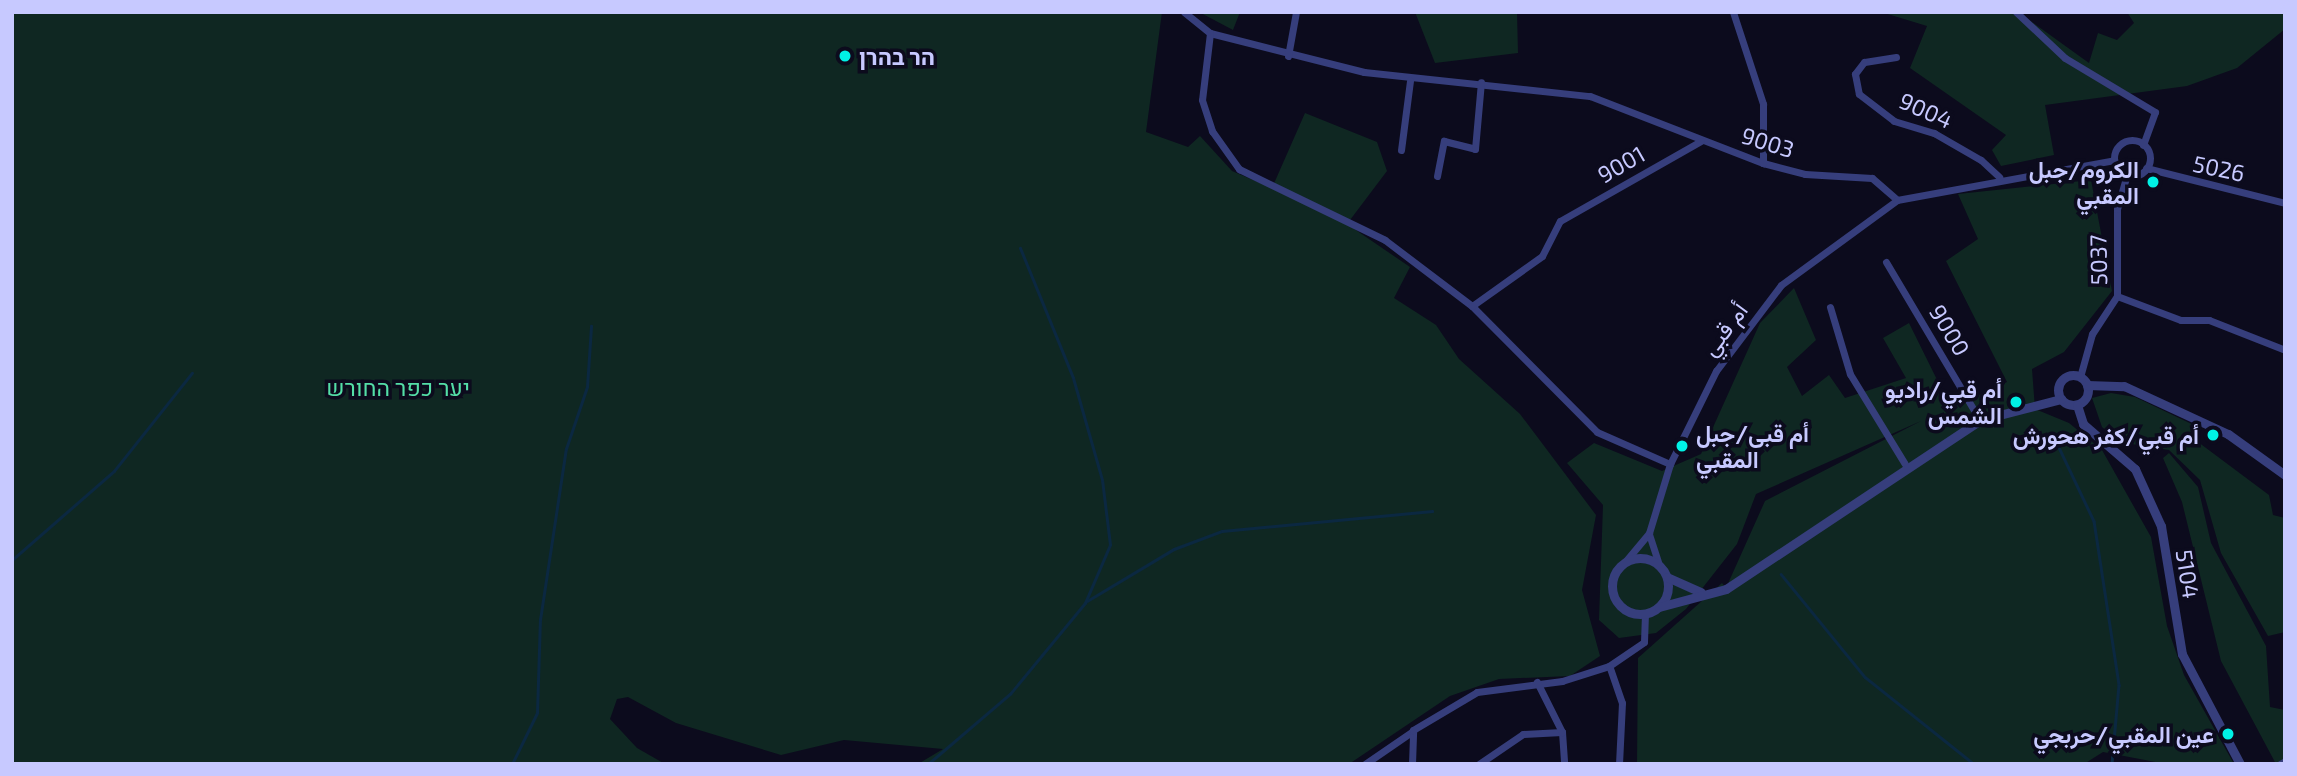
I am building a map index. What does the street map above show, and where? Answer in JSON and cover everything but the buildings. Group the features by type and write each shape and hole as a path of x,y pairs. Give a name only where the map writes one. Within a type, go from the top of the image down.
{"street":[{"name":"9003","path":"1184,12 1210,33 1288,55 1410,81 1480,82 1590,96 1763,163 1805,174 1872,178 1897,200"},
{"path":"1288,55 1296,12"},
{"path":"1733,12 1763,104 1763,163"},
{"path":"2016,12 2065,58 2155,112 2143,145 2146,168 2127,175 2114,160"},
{"path":"1210,33 1202,100 1212,131 1239,169 1385,240 1472,306 1597,432 1670,464"},
{"name":"9004","path":"1896,57 1864,62 1855,74 1859,94 1894,121 1969,153 1999,177"},
{"path":"1401,150 1410,81"},
{"path":"1437,176 1444,141 1475,149 1480,82"},
{"name":"9001","path":"1472,306 1542,256 1560,221 1701,141"},
{"path":"2114,160 2123,142 2143,145"},
{"path":"1897,200 1999,177 2114,160"},
{"name":"5026","path":"2146,168 2285,203"},
{"name":"5037","path":"2083,381 2092,334 2118,296 2117,209 2127,175"},
{"name":"أم قبي","path":"1624,563 1649,533 1670,464 1716,371 1781,285 1897,200"},
{"name":"9000","path":"1886,262 1980,420"},
{"path":"2118,296 2181,320 2209,320 2285,349"},
{"path":"1830,307 1850,374 1905,464"},
{"path":"2061,399 2063,379 2124,386 2228,434 2285,475"},
{"path":"1645,614 1659,607 1710,592 1778,557 1905,464 1980,420 2061,399 2077,405 2083,381"},
{"name":"5104","path":"2077,405 2083,424 2135,469 2161,526 2182,654 2240,764"},
{"path":"1649,533 1668,590 1659,607"},
{"path":"1645,614 1616,601 1612,584 1624,563 1643,558 1663,571 1682,589 1710,592"},
{"path":"1365,764 1413,730 1477,692 1609,666 1644,642 1645,614"},
{"path":"1609,666 1622,703 1619,764"},
{"path":"1537,682 1562,732 1564,764"},
{"path":"1412,764 1413,730"},
{"path":"1479,764 1523,734 1562,732"},
{"path":"2280,764 2285,761"}],"green space":[{"name":"יער כפר החורש","path":"12,12 1162,12 1146,132 1188,147 1200,136 1232,171 1272,188 1305,113 1377,142 1387,171 1347,224 1410,267 1394,298 1436,325 1459,359 1520,414 1596,515 1582,590 1600,656 1570,676 1499,679 1450,696 1349,764 918,764 943,749 844,740 781,755 676,723 628,697 617,699 610,719 637,748 665,764 12,764"},
{"path":"1199,12 1240,12 1233,30"},
{"path":"1415,12 1517,12 1518,53 1435,63"},
{"path":"1881,12 2018,12 2089,63 2098,33 2117,40 2134,23 2127,12 2285,12 2285,29 2237,68 2187,86 2045,105 2054,155 2001,166 1992,150 2006,135 1910,68 1927,26"},
{"path":"2091,180 2112,291 2064,352 2032,369 2035,409 2069,423 2102,450 2151,537 2167,626 2184,675 2234,764 2166,764 2103,752 2084,764 1637,764 1638,658 1722,583 1726,588 1765,501 1921,421 1756,494 1737,544 1686,609 1656,633 1619,638 1599,620 1603,505 1567,463 1594,443 1662,471 1701,454 1760,323 1794,288 1816,340 1787,367 1802,396 1829,375 1845,398 1906,378 1883,338 1909,323 1951,408 2007,382 1946,261 1978,239 1958,194"},
{"path":"2111,393 2135,397 2200,428 2198,442 2269,495 2273,515 2285,518 2285,632 2268,636 2221,553 2200,480 2169,450 2119,442 2102,427 2092,398"},
{"path":"2169,453 2198,487 2211,543 2266,646 2270,707 2285,710 2285,764 2276,764 2221,661 2182,502 2163,458"}],"waterway":[{"path":"928,764 1010,694 1085,603 1110,545 1102,480 1073,378 1020,248"},
{"path":"512,764 537,713 540,620 566,449 587,387 591,326"},
{"path":"12,560 114,471 192,373"},
{"path":"2055,439 2094,521 2119,685 2112,764"},
{"path":"1087,601 1174,549 1222,531 1432,511"},
{"path":"1781,574 1865,677 1974,764"}],"place":[{"name":"הר בהרן","path":"845,56"},
{"name":"الكروم/جبل المقبي","path":"2153,182"},
{"name":"أم قبي/راديو الشمس","path":"2016,402"},
{"name":"أم قبي/كفر هحورش","path":"2213,435"},
{"name":"أم قبي/جبل المقبي","path":"1682,446"},
{"name":"عين المقبي/حربجي","path":"2228,734"}]}
